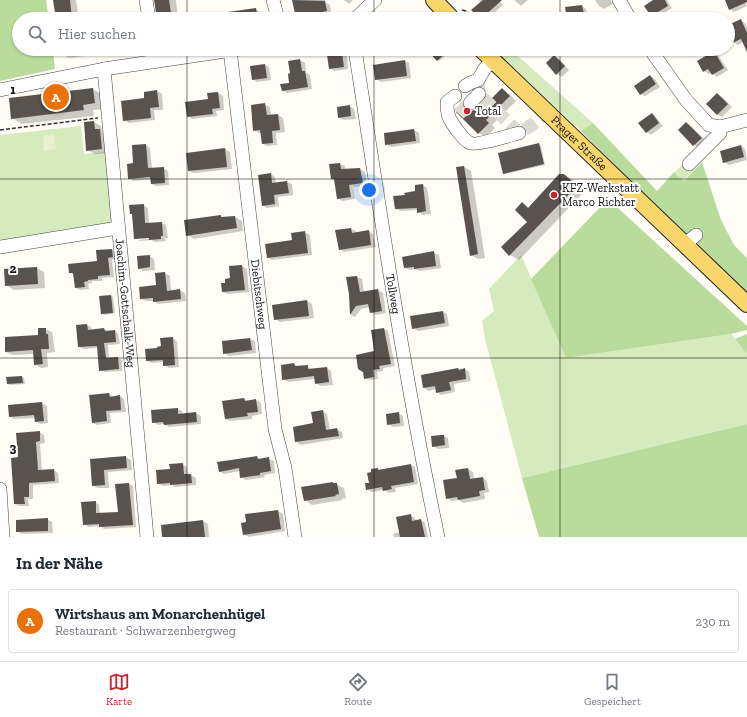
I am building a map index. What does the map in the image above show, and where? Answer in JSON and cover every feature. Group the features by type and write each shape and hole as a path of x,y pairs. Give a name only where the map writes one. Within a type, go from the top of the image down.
{"main road":[{"path":"434,0 453,12"},
{"name":"Prager Straße","path":"489,56 547,112 690,240 747,304"}],"street":[{"path":"146,0 148,12"},
{"path":"273,0 276,12"},
{"path":"362,12 375,0"},
{"path":"619,0 626,12"},
{"path":"0,90 104,69 150,56"},
{"name":"Diebitschweg","path":"235,56 275,428 285,468 295,537"},
{"name":"Tollweg","path":"356,56 404,361 438,537"},
{"path":"655,56 686,100 709,125 720,126 747,120"},
{"path":"465,86 478,80 485,68 493,60"},
{"name":"Joachim-Gottschalk-Weg","path":"104,69 148,537"},
{"path":"455,96 447,102 448,119 455,118 462,137 470,143 477,144 519,133"},
{"path":"689,164 720,133 720,126"},
{"path":"0,247 118,228"},
{"path":"0,489 3,537"}],"path":[{"path":"0,130 108,116"}],"green space":[{"path":"0,0 46,0 48,12 12,12 12,56 54,56 55,69 0,81"},
{"path":"500,56 518,56 593,123 581,131"},
{"path":"593,123 657,191 674,172 684,181 702,162 721,220 734,245 747,258 747,295 696,245 696,240 687,235 647,198 581,131"},
{"path":"81,126 84,154 106,152 114,221 108,226 0,243 0,135"},
{"path":"54,134 56,149 44,151 43,136"},
{"path":"685,162 694,170 683,181 675,172"},
{"path":"608,199 747,326 747,330 731,334 566,358 531,279"},
{"path":"521,255 566,358 731,334 747,354 747,424 522,478 485,339 482,321 494,311 489,289"},
{"path":"747,334 747,354 735,339"},
{"path":"747,424 747,537 539,537 522,478"}],"building":[{"path":"53,0 70,0 71,12 55,12"},
{"path":"154,0 169,0 171,12 156,12"},
{"path":"292,0 325,1 327,11 323,12 295,12"},
{"path":"483,0 502,0 489,12 473,12 471,10"},
{"path":"653,0 665,0 668,6 658,12 648,12 644,6"},
{"path":"725,0 747,0 747,2 729,10"},
{"path":"582,5 584,12 566,12 565,7"},
{"path":"256,8 257,12 228,12"},
{"path":"741,19 747,33 747,52 741,39 735,42 735,22"},
{"path":"327,56 342,56 344,67 329,69"},
{"path":"432,56 442,56 437,61"},
{"path":"553,56 555,56 565,66 556,75 546,63"},
{"path":"706,56 717,56 724,68 712,75 708,69 703,72 697,61"},
{"path":"300,59 302,71 305,71 308,87 282,91 280,84 289,83 288,74 290,73 288,61"},
{"path":"405,60 407,76 375,80 373,65"},
{"path":"265,64 267,78 252,80 250,66"},
{"path":"650,75 656,84 640,95 634,86"},
{"path":"93,88 95,103 83,105 84,110 11,119 9,98"},
{"name":"Total","path":"502,88 510,96 486,120 489,123 478,134 456,112 462,105 468,111 475,109 478,112"},
{"path":"157,90 159,107 150,108 151,118 123,121 121,101 144,98 144,92"},
{"path":"218,92 220,108 212,109 213,114 187,117 185,102 208,99 207,93"},
{"path":"717,93 728,104 717,115 706,104"},
{"path":"265,103 267,115 278,114 280,130 272,131 273,143 262,144 260,130 253,131 251,105"},
{"path":"350,105 351,116 338,118 337,107"},
{"path":"652,113 659,123 646,133 638,123"},
{"path":"94,121 95,129 100,129 102,149 86,151 84,122"},
{"path":"686,122 702,138 693,146 678,130"},
{"path":"414,129 416,141 385,145 384,133"},
{"path":"539,143 544,164 503,174 498,153"},
{"path":"146,144 148,168 164,167 165,183 151,184 150,177 128,179 127,164 133,163 132,145"},
{"path":"741,145 744,157 723,163 720,151"},
{"path":"225,148 227,167 188,171 186,153"},
{"path":"340,163 341,169 360,168 363,183 349,185 351,197 337,199 334,179 331,179 329,164"},
{"path":"464,166 478,254 470,256 456,167"},
{"path":"271,173 272,183 287,181 289,193 274,195 275,204 262,206 258,175"},
{"name":"KFZ-Werkstatt Marco Richter","path":"559,174 564,174 575,184 575,188 509,256 501,247 527,222 515,210 522,202 528,208"},
{"path":"423,184 426,211 417,213 417,208 395,209 393,196 405,195 404,193 415,191 415,185"},
{"path":"144,204 145,223 162,222 163,236 161,236 161,239 134,239 132,214 130,214 129,205"},
{"path":"221,215 221,217 235,216 237,228 186,236 184,220"},
{"path":"351,228 352,233 369,230 371,245 339,250 335,230"},
{"path":"305,231 308,253 267,258 265,244 292,240 291,233"},
{"path":"112,249 113,257 108,258 110,275 98,276 98,279 84,282 85,287 75,288 73,273 69,273 68,264 97,261 96,250"},
{"path":"434,251 436,266 414,269 414,267 404,268 402,257"},
{"path":"150,255 150,267 138,269 137,256"},
{"path":"242,265 245,290 222,292 221,283 225,283 225,279 230,278 229,266"},
{"path":"37,267 38,284 5,286 4,269"},
{"path":"165,272 167,291 180,289 181,299 153,302 153,298 140,299 139,287 156,285 155,273"},
{"path":"357,276 360,292 378,289 382,311 370,313 368,304 356,306 350,315 349,294 346,277"},
{"path":"111,295 113,313 101,314 99,296"},
{"path":"307,300 309,316 274,320 272,305"},
{"path":"443,311 445,323 412,329 410,316"},
{"path":"87,324 88,330 104,328 105,331 115,330 116,342 104,343 106,358 118,357 119,369 99,371 97,346 78,347 76,325"},
{"path":"38,328 46,328 46,334 48,334 49,349 41,349 43,364 34,365 33,350 5,352 5,337 38,335"},
{"path":"384,328 391,364 379,366 380,369 373,370 374,377 364,379 363,372 358,369 356,355 374,351 371,330"},
{"path":"173,337 175,365 163,366 163,360 146,361 145,349 157,348 161,346 160,338"},
{"path":"250,338 252,350 223,354 222,341"},
{"path":"294,363 295,366 308,365 308,369 327,367 329,382 315,384 314,376 282,380 281,365"},
{"path":"458,368 459,370 465,368 466,379 449,382 451,390 436,393 435,386 423,388 421,375"},
{"path":"22,376 23,383 7,384 6,377"},
{"path":"109,393 110,397 120,395 121,410 106,411 107,421 92,423 89,395"},
{"path":"244,398 245,401 256,399 258,412 247,413 248,416 225,419 222,401"},
{"path":"42,402 44,421 35,422 34,415 9,417 8,405"},
{"path":"178,408 178,414 196,412 197,422 164,425 163,422 152,423 151,410"},
{"path":"323,410 326,430 337,428 339,436 295,442 293,427 313,423 311,412"},
{"path":"399,412 400,423 387,425 386,414"},
{"path":"40,431 40,441 36,442 38,470 54,469 55,481 29,483 29,497 24,497 25,504 14,504 11,458 18,457 16,433"},
{"path":"444,435 445,445 432,447 431,436"},
{"path":"126,456 127,468 104,470 105,485 92,486 90,459"},
{"path":"257,456 258,459 269,457 271,471 260,473 260,475 240,478 239,468 219,472 217,462"},
{"path":"183,463 184,474 191,474 192,483 170,485 170,483 157,484 156,470 170,469 169,464"},
{"path":"411,464 414,482 391,486 392,489 383,491 382,487 366,490 365,483 369,483 367,473 371,472 371,469 378,468 378,470"},
{"path":"468,468 470,479 483,477 485,490 479,491 480,496 458,500 457,497 446,499 443,480 457,478 455,470"},
{"path":"333,482 337,483 339,494 335,495 336,496 304,501 301,487"},
{"path":"129,483 133,525 99,527 99,524 83,525 81,502 96,501 96,513 118,512 115,484"},
{"path":"278,510 281,529 243,535 241,523 246,522 245,514"},
{"path":"411,514 412,521 421,519 425,537 400,537 396,517"},
{"path":"48,518 48,531 16,532 16,520"},
{"path":"203,520 205,537 162,537 161,525"}],"tunnel":[{"path":"478,80 479,94 519,133 547,112"},
{"path":"459,114 470,103"}],"place":[{"name":"Wirtshaus am Monarchenhügel","path":"56,97"},
{"name":"Total","path":"467,111"},
{"name":"KFZ-Werkstatt Marco Richter","path":"554,195"}]}
